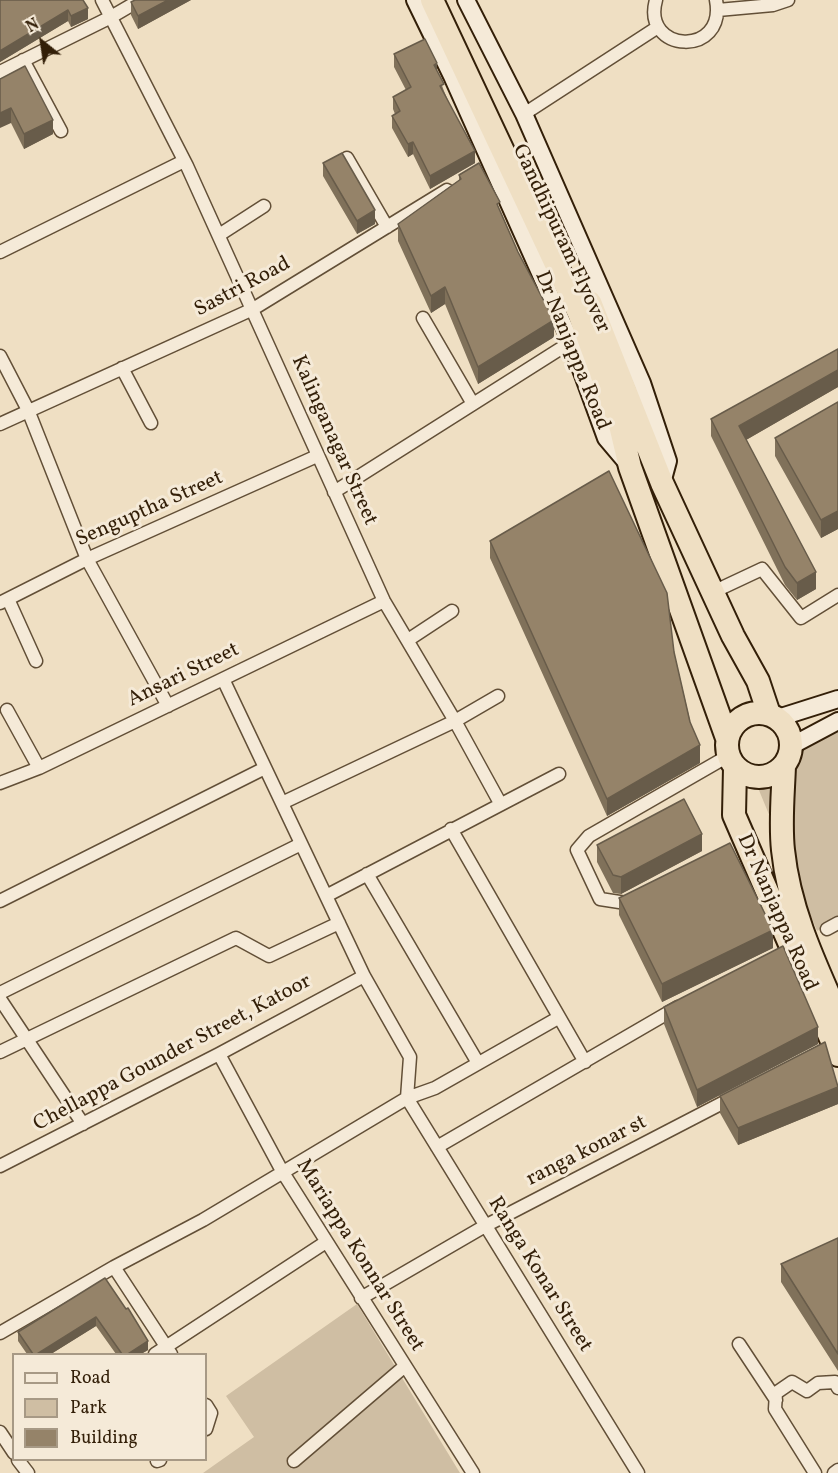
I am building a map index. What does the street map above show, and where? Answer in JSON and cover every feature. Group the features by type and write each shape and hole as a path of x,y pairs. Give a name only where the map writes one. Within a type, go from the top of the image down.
{"highway":[{"name":"Gandhipuram Flyover","path":"432,0 628,422 662,483"},
{"name":"Gandhipuram Flyover","path":"447,0 594,310 628,422 630,467"},
{"name":"Dr Nanjappa Road","path":"630,467 730,754 734,816 739,843 786,950 814,981 838,1016"},
{"path":"662,483 733,636 759,681 773,716 790,736 788,756 765,777 754,777 730,754 731,728 747,714 773,716"},
{"name":"Dr Nanjappa Road","path":"788,756 783,848 790,891 805,943 830,1051"}],"street":[{"name":"Kalinganagar Street","path":"102,0 219,235 384,601 454,721"},
{"path":"0,72 111,17 140,0"},
{"name":"Dr Nanjappa Road","path":"415,0 487,166 570,342 606,438 630,467"},
{"path":"466,0 524,114 642,383 668,460 662,483"},
{"path":"656,0 654,18 658,27 674,40 695,41 712,29 717,5 773,4 788,0"},
{"path":"524,114 658,27"},
{"path":"23,60 61,131"},
{"path":"347,158 387,227"},
{"path":"0,252 184,161"},
{"name":"Sastri Road","path":"0,424 253,309 463,181"},
{"path":"219,235 264,206"},
{"path":"423,318 473,404"},
{"path":"334,492 570,342"},
{"path":"0,356 28,410 87,559 168,706"},
{"path":"122,368 152,423"},
{"name":"Senguptha Street","path":"4,601 87,559 317,456"},
{"path":"713,592 762,569 801,618 838,595"},
{"path":"4,601 36,661"},
{"name":"Ansari Street","path":"0,783 39,768 384,601"},
{"path":"408,640 452,611"},
{"path":"223,679 364,976 410,1057 406,1098"},
{"path":"282,804 454,721 498,696"},
{"path":"773,716 838,699"},
{"path":"7,710 39,768"},
{"path":"454,721 500,803"},
{"path":"788,756 838,722"},
{"path":"646,892 626,903 600,900 577,850 590,836 730,754"},
{"path":"0,901 265,768"},
{"path":"326,896 559,774"},
{"path":"451,829 585,1062"},
{"path":"0,993 301,844"},
{"path":"367,874 478,1063"},
{"path":"0,1052 236,938 269,956 339,923"},
{"name":"Chellappa Gounder Street, Katoor","path":"0,1166 219,1054 364,976"},
{"path":"437,1147 693,998"},
{"path":"0,999 83,1124"},
{"path":"0,1334 114,1267 203,1220 406,1098 435,1088 558,1018"},
{"name":"Mariappa Konnar Street","path":"219,1054 282,1171 473,1473"},
{"name":"ranga konar st","path":"361,1298 486,1226 740,1094"},
{"name":"Ranga Konar Street","path":"406,1098 638,1473"},
{"path":"114,1267 169,1351 326,1242"},
{"path":"739,1344 776,1400"},
{"path":"294,1461 405,1366"},
{"path":"815,1473 775,1409 776,1393 792,1382 807,1391 818,1383 835,1382 838,1388"},
{"path":"207,1407 211,1413 207,1426"},
{"path":"0,1432 12,1449"},
{"path":"834,1473 838,1470"}],"green space":[{"path":"838,726 838,917 817,931 756,783 773,764"},
{"path":"357,1304 460,1473 203,1473 254,1437 226,1396"}],"building":[{"path":"0,0 83,0 88,8 71,16 68,10 0,51"},
{"path":"168,0 138,16 131,2"},
{"path":"425,39 437,63 434,65 444,84 440,86 475,151 430,176 413,142 408,144 392,116 400,111 393,97 411,87 394,54"},
{"path":"25,66 53,120 24,134 11,108 0,113 0,79"},
{"path":"342,153 375,210 357,221 323,163"},
{"path":"479,163 500,202 497,204 518,252 554,320 478,367 445,287 431,296 398,224 461,179 459,175"},
{"path":"838,349 838,370 739,426 816,572 797,583 785,567 711,419"},
{"path":"838,402 838,511 821,520 775,438"},
{"path":"609,471 667,593 674,652 690,722 700,745 607,799 490,541"},
{"path":"684,799 702,834 621,877 613,875 597,845"},
{"path":"730,843 773,930 662,984 619,898"},
{"path":"783,946 818,1027 697,1090 664,1007"},
{"path":"825,1042 838,1087 738,1128 720,1096"},
{"path":"838,1238 838,1354 781,1264"},
{"path":"105,1278 126,1309 128,1308 148,1341 130,1353 121,1353 96,1317 39,1353 32,1353 18,1332"}]}
